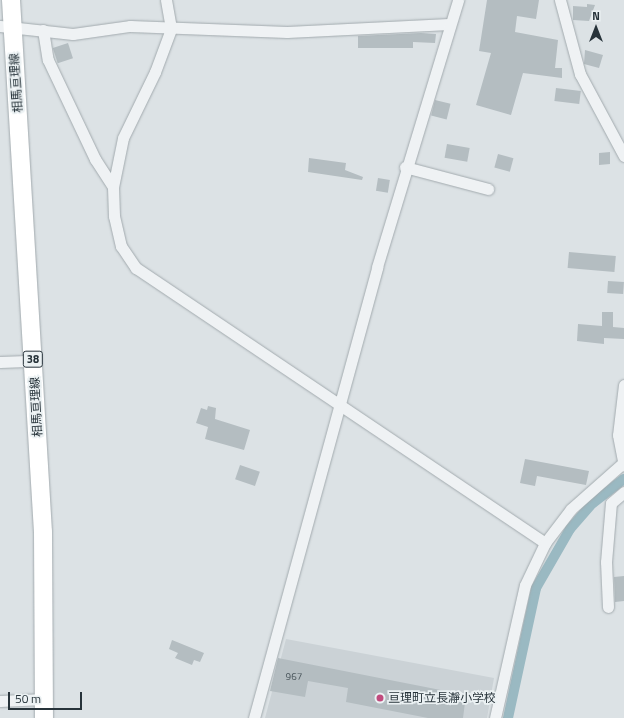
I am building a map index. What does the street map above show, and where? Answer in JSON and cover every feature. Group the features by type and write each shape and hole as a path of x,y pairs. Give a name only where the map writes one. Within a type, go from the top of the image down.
{"main road":[{"name":"相馬亘理線","path":"11,0 6,26 33,361 44,532 44,718"}],"street":[{"path":"166,0 171,29 155,72 123,138 113,187 121,246 136,268 341,404 545,543"},
{"path":"254,718 405,167 449,24 458,0"},
{"path":"560,0 580,74 624,156"},
{"path":"6,26 73,34 130,26 171,29 287,32 449,24"},
{"path":"43,30 48,60 95,159 113,187"},
{"path":"405,167 488,189"},
{"path":"0,362 33,361"},
{"path":"495,718 525,585 545,543 571,509 623,464 618,435 624,385"},
{"path":"608,607 606,562 611,503 624,492"},
{"path":"0,701 44,700"}],"shaded area":[{"name":"亘理町立長瀞小学校","path":"286,639 494,678 487,718 265,718"}],"building":[{"path":"487,0 539,0 536,19 517,16 515,32 558,40 555,68 562,68 562,78 523,73 511,115 476,105 491,53 479,51"},
{"path":"587,4 595,5 589,21 573,20 573,6 587,7"},
{"path":"421,33 436,34 435,43 413,42 413,48 358,48 358,36"},
{"path":"68,43 73,58 58,63 53,48"},
{"path":"585,50 603,55 599,68 584,64"},
{"path":"556,88 581,91 579,104 554,101"},
{"path":"435,100 451,104 447,119 431,116"},
{"path":"447,144 470,148 467,162 445,158"},
{"path":"610,152 610,164 599,165 599,153"},
{"path":"498,154 513,158 510,172 494,168"},
{"path":"309,158 346,163 345,170 363,177 362,180 308,172"},
{"path":"378,178 390,180 388,193 376,191"},
{"path":"569,252 616,256 614,272 568,268"},
{"path":"608,281 624,282 623,294 607,293"},
{"path":"602,312 613,312 613,327 624,328 624,339 604,338 604,344 577,341 578,324 602,326"},
{"path":"208,406 216,408 215,419 250,430 244,450 205,439 208,427 196,423 201,408 207,410"},
{"path":"525,459 589,471 586,485 537,476 535,486 520,483"},
{"path":"240,465 260,472 255,486 235,479"},
{"path":"624,576 624,601 615,602 614,577"},
{"path":"172,640 204,653 200,662 194,660 192,665 175,658 178,653 169,649"},
{"path":"278,658 466,695 463,718 428,718 346,702 348,688 308,681 305,697 270,691"}],"waterway":[{"path":"508,718 536,588 570,529 593,503 624,479"}],"place":[{"name":"亘理町立長瀞小学校","path":"380,698"}]}
